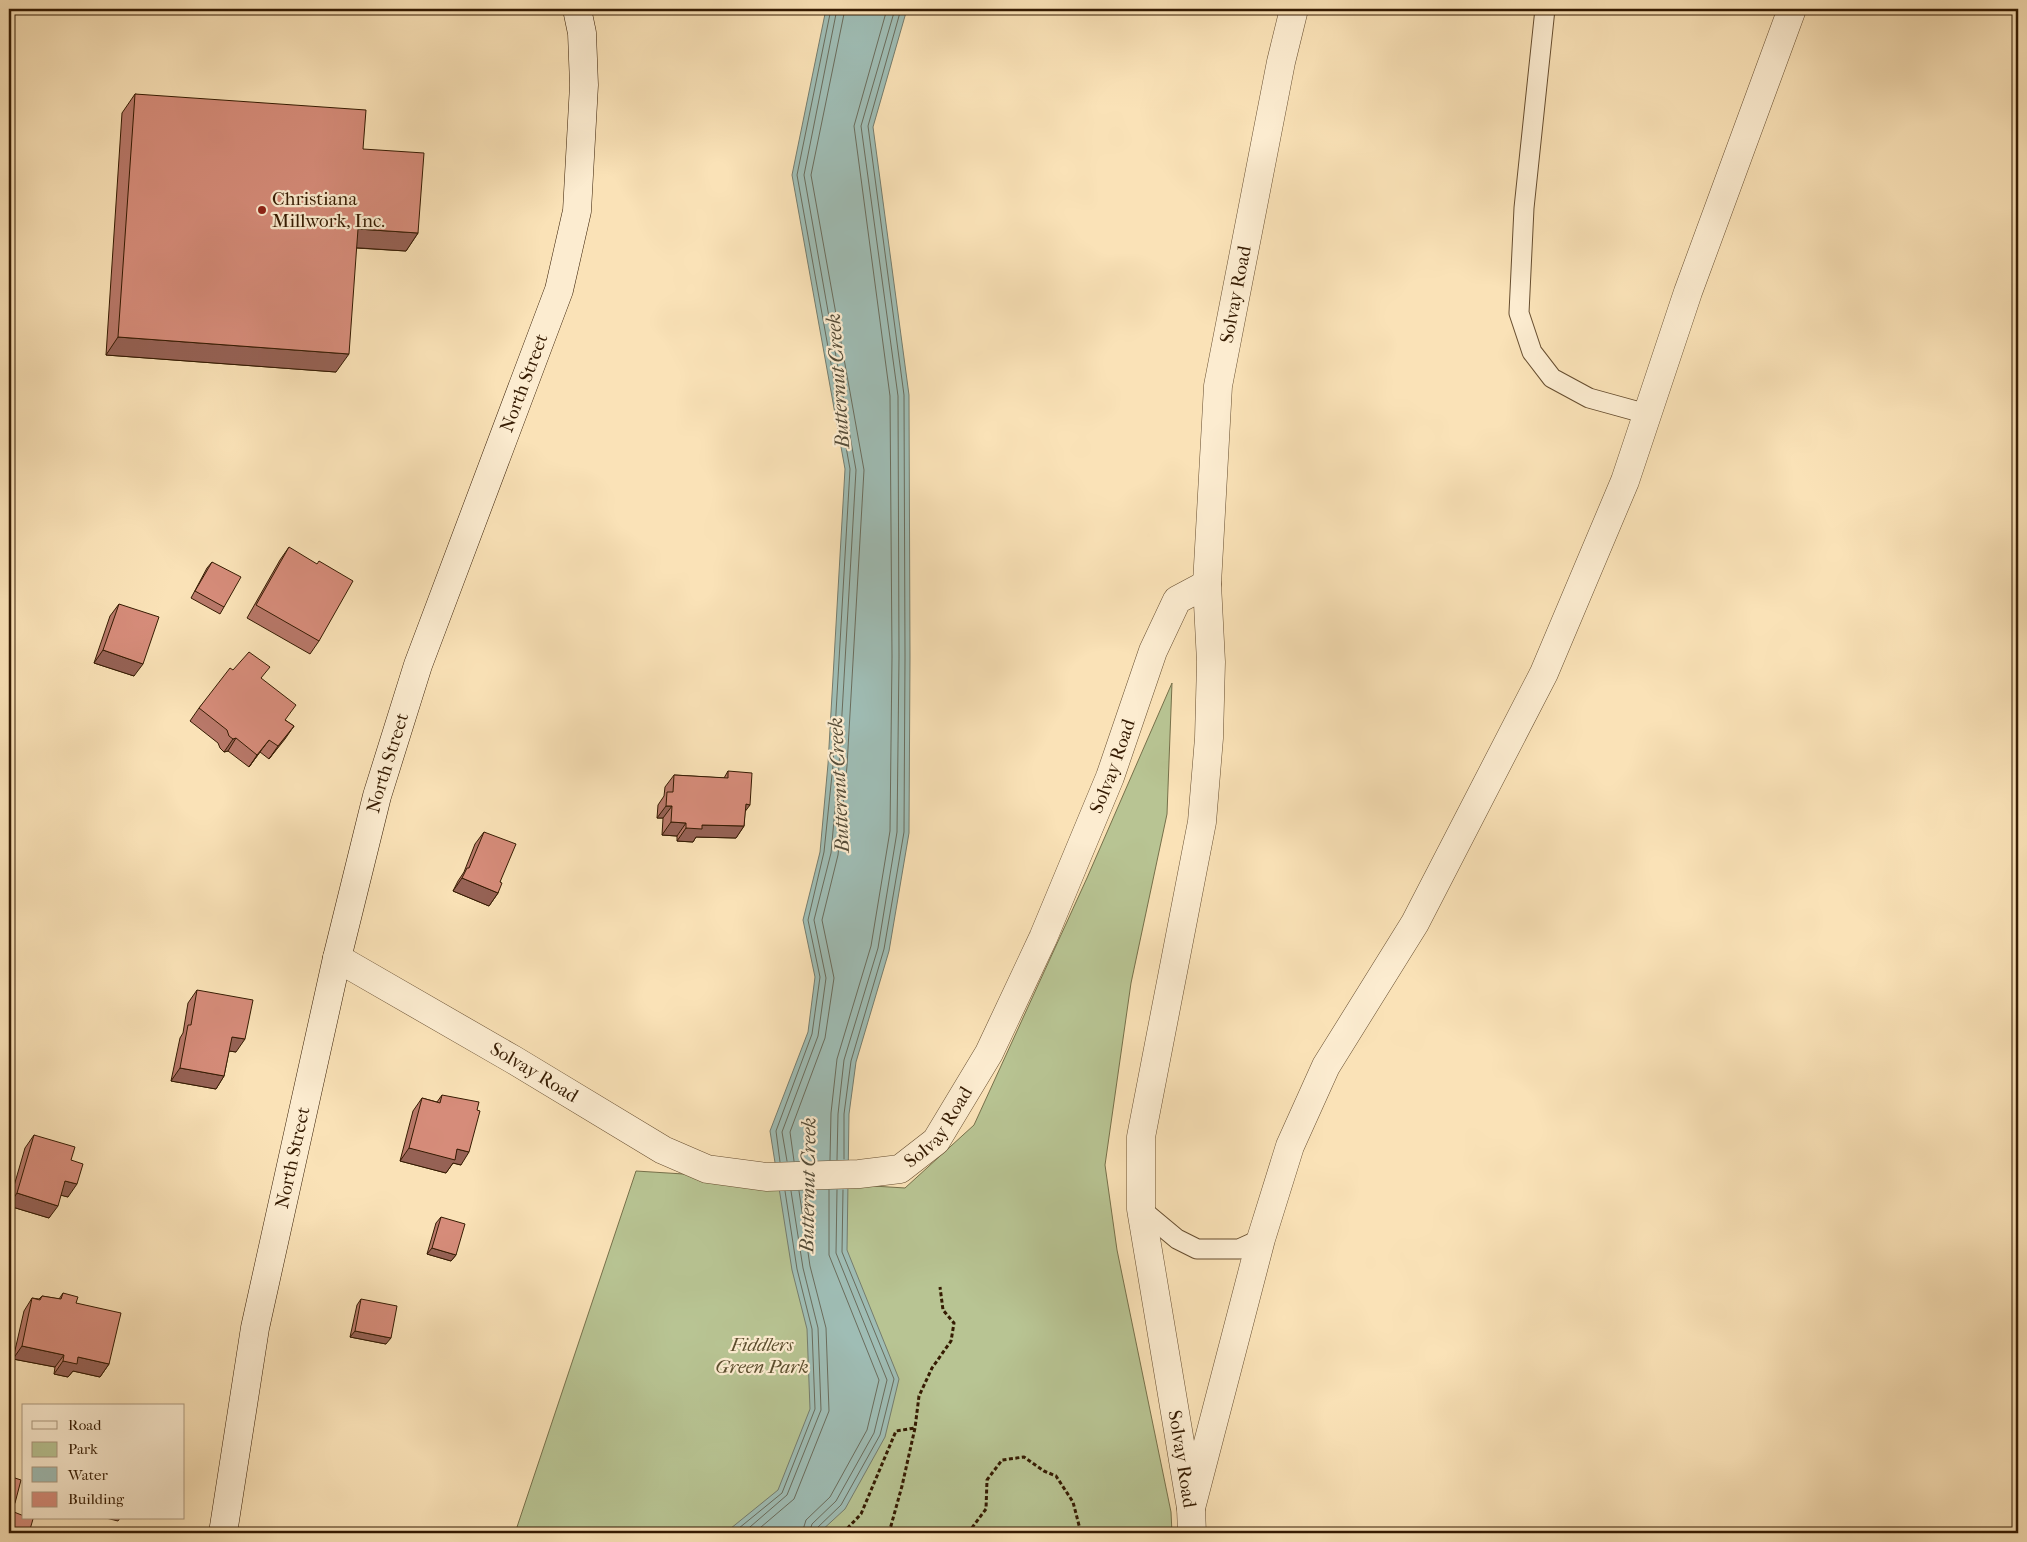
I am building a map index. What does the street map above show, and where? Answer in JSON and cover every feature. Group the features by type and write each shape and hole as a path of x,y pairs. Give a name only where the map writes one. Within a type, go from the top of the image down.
{"street":[{"name":"North Street","path":"223,1533 255,1328 337,958 377,796 418,665 559,290 577,211 584,86 582,33 577,9"},
{"name":"Solvay Road","path":"1192,1521 1141,1209 1141,1137 1202,822 1209,738 1211,662 1207,584 1218,386 1281,62 1294,9"},
{"path":"1192,1521 1262,1239 1290,1146 1326,1066 1415,923 1544,673 1625,481 1688,292 1792,9"},
{"name":"Solvay Road","path":"337,958 514,1060 663,1150 707,1169 766,1177 859,1174 900,1169 936,1141 989,1053 1044,938 1110,777 1153,651 1177,600 1207,584"}],"lane":[{"path":"1545,9 1524,208 1519,313 1532,352 1552,378 1589,398 1647,414"},
{"path":"1141,1209 1177,1239 1197,1249 1239,1249 1262,1239"}],"path":[{"path":"889,1533 915,1428 919,1396 932,1368 951,1341 954,1323 943,1310 940,1287"},
{"path":"843,1533 862,1514 896,1431 915,1428"},
{"path":"968,1533 986,1509 987,1480 1002,1460 1024,1457 1044,1471 1056,1476 1073,1502 1081,1533"}],"green space":[{"name":"Fiddlers Green Park","path":"1172,683 1167,814 1131,983 1105,1165 1117,1250 1171,1512 1172,1533 515,1533 636,1171 905,1188 974,1125 1087,878"}],"water":[{"name":"Butternut Creek","path":"826,9 907,9 873,127 909,395 909,833 889,951 856,1062 849,1114 847,1250 899,1379 885,1437 845,1509 819,1533 725,1533 778,1490 810,1409 807,1329 792,1270 770,1131 808,1032 815,977 803,920 820,852 828,764 845,469 792,175"}],"building":[{"name":"Christiana Millwork, Inc.","path":"135,94 366,110 363,149 424,153 418,233 358,229 349,354 118,337"},
{"path":"289,547 317,564 319,561 353,581 319,641 256,605"},
{"path":"212,562 241,577 224,607 195,591"},
{"path":"119,604 159,617 143,664 103,650"},
{"path":"249,652 270,667 261,678 296,705 285,720 294,726 278,746 269,740 257,755 236,738 233,739 229,736 227,730 199,708 230,668 233,670"},
{"path":"728,771 752,773 750,805 746,804 744,826 702,825 702,829 686,828 686,823 671,822 672,806 666,806 667,792 673,792 674,775 728,778"},
{"path":"484,832 516,844 500,882 502,883 498,893 462,878 467,868 469,868"},
{"path":"197,990 253,1000 245,1039 232,1037 224,1076 180,1068 188,1025 191,1025"},
{"path":"442,1095 479,1102 477,1110 480,1111 469,1152 457,1149 455,1160 409,1148 422,1098 440,1103"},
{"path":"9,1135 14,1137 9,1155"},
{"path":"34,1135 75,1147 71,1160 83,1164 77,1184 65,1181 58,1206 17,1193"},
{"path":"441,1217 465,1224 456,1255 432,1248"},
{"path":"63,1293 78,1297 76,1303 121,1313 109,1364 78,1357 77,1364 63,1361 64,1355 22,1346 32,1298 40,1300 42,1296 61,1299"},
{"path":"361,1299 397,1306 391,1338 355,1331"},
{"path":"9,1476 21,1480 15,1503 9,1501"},
{"path":"9,1510 22,1515 22,1520 33,1520 29,1533 9,1533"}],"place":[{"name":"Christiana Millwork, Inc.","path":"262,210"}]}
